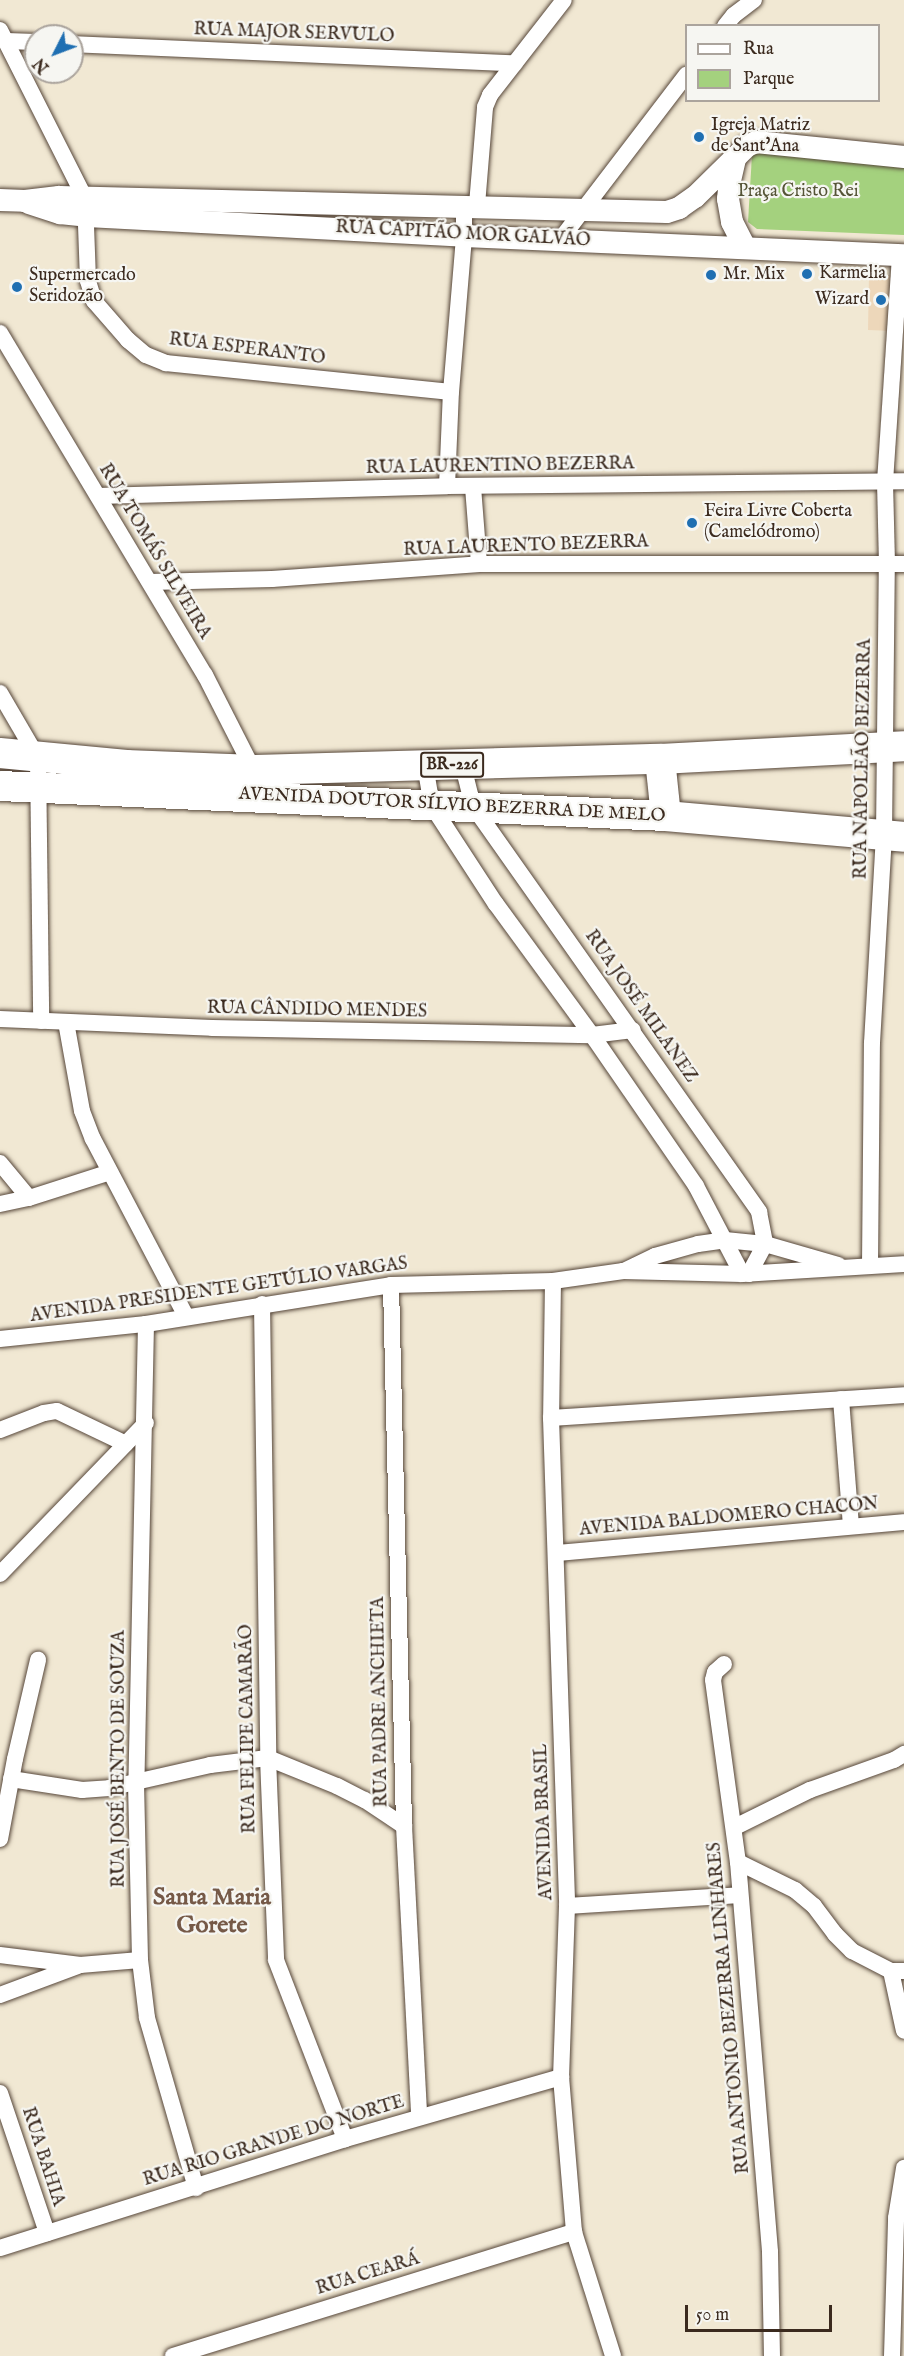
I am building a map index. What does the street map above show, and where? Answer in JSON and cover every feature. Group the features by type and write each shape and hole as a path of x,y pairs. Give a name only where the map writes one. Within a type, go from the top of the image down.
{"highway":[{"name":"AVENIDA DOUTOR SÍLVIO BEZERRA DE MELO","path":"255,784 425,765 463,766 660,759 894,747"},
{"name":"AVENIDA DOUTOR SÍLVIO BEZERRA DE MELO","path":"0,753 38,758 126,778"},
{"path":"660,759 666,816"},
{"name":"AVENIDA DOUTOR SÍLVIO BEZERRA DE MELO","path":"0,786 38,788 126,778 255,784 432,806 666,816 894,836"}],"street":[{"path":"447,486 451,392 464,236 485,107 490,95 564,0"},
{"path":"727,24 734,15 754,0"},
{"path":"3,35 24,39"},
{"path":"3,35 86,207"},
{"name":"RUA MAJOR SERVULO","path":"84,45 515,63"},
{"path":"560,240 685,78"},
{"name":"RUA CAPITÃO MOR GALVÃO","path":"0,200 25,201 60,213 86,207 290,202 667,212 679,208 695,197 747,146 763,142 904,157"},
{"path":"735,159 728,200 732,222 746,248"},
{"path":"290,202 291,227"},
{"name":"RUA CAPITÃO MOR GALVÃO","path":"86,207 291,227 902,255"},
{"name":"RUA ESPERANTO","path":"86,207 88,281 94,301 128,340 146,355 166,363 451,392"},
{"name":"RUA NAPOLEÃO BEZERRA","path":"870,1265 872,1043 894,836 896,564 885,482 902,255"},
{"name":"RUA TOMÁS SILVEIRA","path":"0,333 6,355 98,496 150,582 255,784"},
{"name":"RUA LAURENTINO BEZERRA","path":"98,496 447,486 904,481"},
{"path":"473,487 479,564"},
{"name":"RUA LAURENTO BEZERRA","path":"150,582 272,579 479,564 896,564"},
{"path":"0,693 38,758 41,1020"},
{"path":"425,765 432,806 496,904 592,1035 696,1186 746,1274 765,1244"},
{"name":"RUA JOSÉ MILANEZ","path":"463,766 473,806 633,1030 759,1212 765,1244"},
{"name":"RUA CÂNDIDO MENDES","path":"0,1019 212,1028 592,1035 633,1030"},
{"path":"66,1022 82,1111 110,1172 186,1316"},
{"path":"0,1163 29,1198"},
{"path":"0,1204 29,1198 110,1172"},
{"name":"AVENIDA PRESIDENTE GETÚLIO VARGAS","path":"623,1271 655,1256 698,1244 725,1240 765,1244 847,1268"},
{"name":"AVENIDA PRESIDENTE GETÚLIO VARGAS","path":"0,1339 147,1324 391,1285 553,1281 623,1271 746,1274 904,1264"},
{"name":"AVENIDA BRASIL","path":"553,1281 551,1418 567,1906 561,2078 574,2232 613,2356"},
{"name":"RUA PADRE ANCHIETA","path":"391,1285 404,1827 419,2117"},
{"name":"RUA FELIPE CAMARÃO","path":"262,1304 268,1758 276,1960 345,2139"},
{"name":"RUA JOSÉ BENTO DE SOUZA","path":"147,1324 136,1783 140,1959 147,2018 196,2188"},
{"path":"551,1418 904,1395"},
{"path":"841,1399 851,1526"},
{"path":"0,1430 44,1413 57,1412 126,1444"},
{"path":"0,1574 146,1423"},
{"name":"AVENIDA BALDOMERO CHACON","path":"557,1553 904,1522"},
{"path":"0,1839 3,1805 11,1779 7,1757 38,1660"},
{"name":"RUA ANTONIO BEZERRA LINHARES","path":"724,1664 715,1672 713,1680 735,1827 770,2252 772,2356"},
{"path":"11,1779 82,1790 136,1783 210,1765 268,1758 365,1800 404,1827"},
{"path":"735,1827 810,1790 901,1761"},
{"path":"738,1862 795,1890 814,1906 835,1934 852,1951 898,1971 904,2031"},
{"path":"567,1906 740,1895"},
{"path":"0,1955 80,1965 140,1959"},
{"path":"0,1995 80,1965"},
{"name":"RUA RIO GRANDE DO NORTE","path":"0,2248 196,2188 345,2139 561,2078"},
{"name":"RUA BAHIA","path":"0,2093 47,2233"},
{"path":"892,2356 896,2218 904,2168"},
{"name":"RUA CEARÁ","path":"173,2356 574,2232"}],"shaded area":[{"name":"Wizard","path":"869,275 894,275 893,331 868,330"}],"green space":[{"name":"Praça Cristo Rei","path":"758,149 904,168 904,235 757,229 748,222 752,155"}],"place":[{"name":"Igreja Matriz de Sant'Ana","path":"699,137"},
{"name":"Karmelia","path":"807,274"},
{"name":"Mr. Mix","path":"711,275"},
{"name":"Supermercado Seridozão","path":"17,287"},
{"name":"Wizard","path":"881,300"},
{"name":"Feira Livre Coberta (Camelódromo)","path":"692,523"}],"district":[{"name":"Santa Maria Gorete","path":"212,1912"}]}
